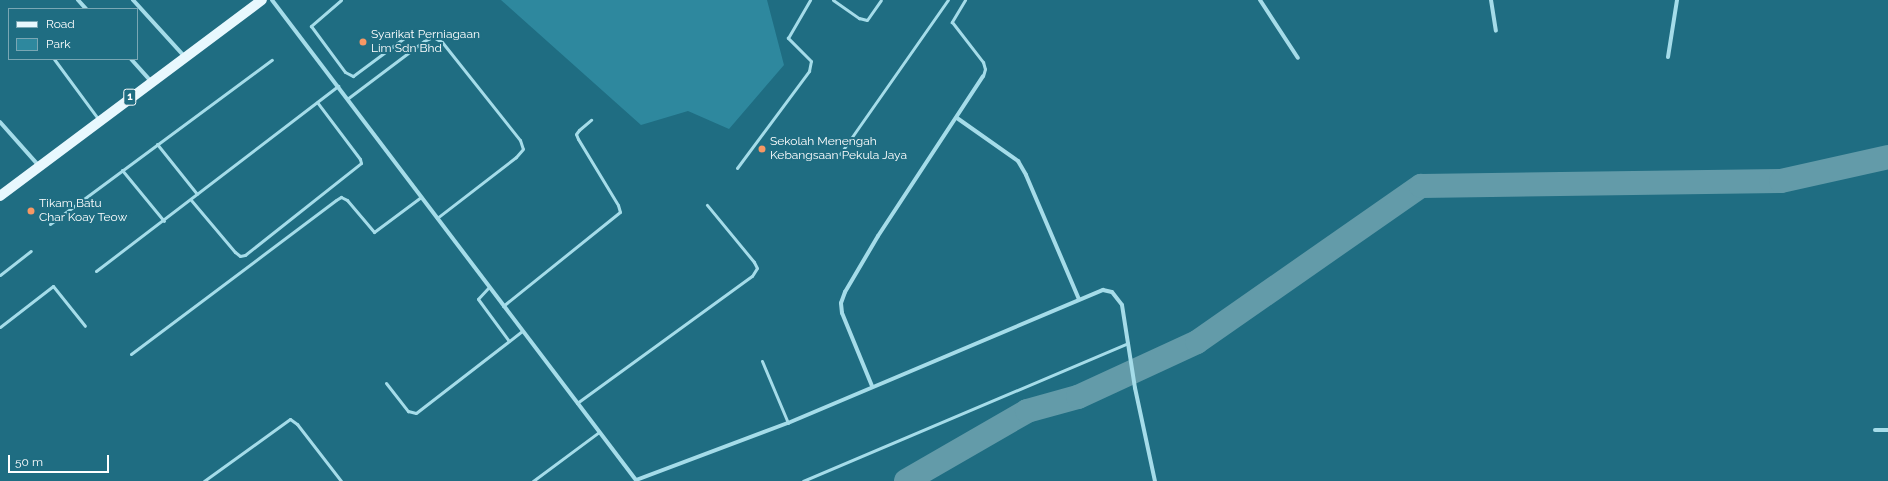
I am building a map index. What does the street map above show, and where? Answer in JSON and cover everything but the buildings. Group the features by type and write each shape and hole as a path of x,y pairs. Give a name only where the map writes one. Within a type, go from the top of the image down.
{"main road":[{"name":"1","path":"0,196 260,0"}],"street":[{"path":"78,0 85,8"},
{"path":"133,0 184,56"},
{"path":"272,0 636,481 788,423 872,386 1103,290 1112,292 1122,305 1135,388 1155,481"},
{"path":"1260,0 1298,58"},
{"path":"1491,0 1496,31"},
{"path":"1668,58 1677,0"},
{"path":"132,60 151,81"},
{"path":"872,386 842,313 841,303 852,277 957,118 982,76"},
{"path":"957,118 1018,161 1026,175 1079,299"},
{"path":"0,122 39,167"},
{"path":"1875,430 1888,430"}],"lane":[{"path":"340,0 311,26 345,72 352,76 412,33"},
{"path":"736,168 809,70 811,61 788,38 810,0"},
{"path":"833,0 860,18 867,20 881,0"},
{"path":"840,154 948,0"},
{"path":"964,0 952,22 982,62 985,69 982,76"},
{"path":"347,99 424,41 433,37 442,42 520,140 522,149 516,157 437,218"},
{"path":"55,60 100,121"},
{"path":"50,224 272,60"},
{"path":"96,271 164,221 338,86"},
{"path":"191,200 235,252 240,256 245,255 361,163 360,159 317,102"},
{"path":"503,306 620,212 618,205 576,134 591,120"},
{"path":"157,144 197,194"},
{"path":"122,170 164,221"},
{"path":"130,354 341,197 347,200 374,232 421,197"},
{"path":"577,403 752,276 757,268 754,262 707,204"},
{"path":"0,275 31,251"},
{"path":"0,327 54,286 85,326"},
{"path":"489,287 478,299 509,341"},
{"path":"386,383 408,411 416,413 522,331"},
{"path":"803,481 1128,343"},
{"path":"762,361 788,423"},
{"path":"204,481 290,419 297,424 341,481"},
{"path":"533,481 599,432"}],"green space":[{"path":"501,0 767,0 784,65 729,129 688,111 641,125"}],"waterway":[{"path":"906,481 1027,411 1078,397 1197,342 1421,186 1781,181 1888,157"}],"place":[{"name":"Syarikat Perniagaan Lim Sdn Bhd","path":"363,42"},
{"name":"Sekolah Menengah Kebangsaan Pekula Jaya","path":"762,149"},
{"name":"Tikam Batu Char Koay Teow","path":"31,211"}]}
